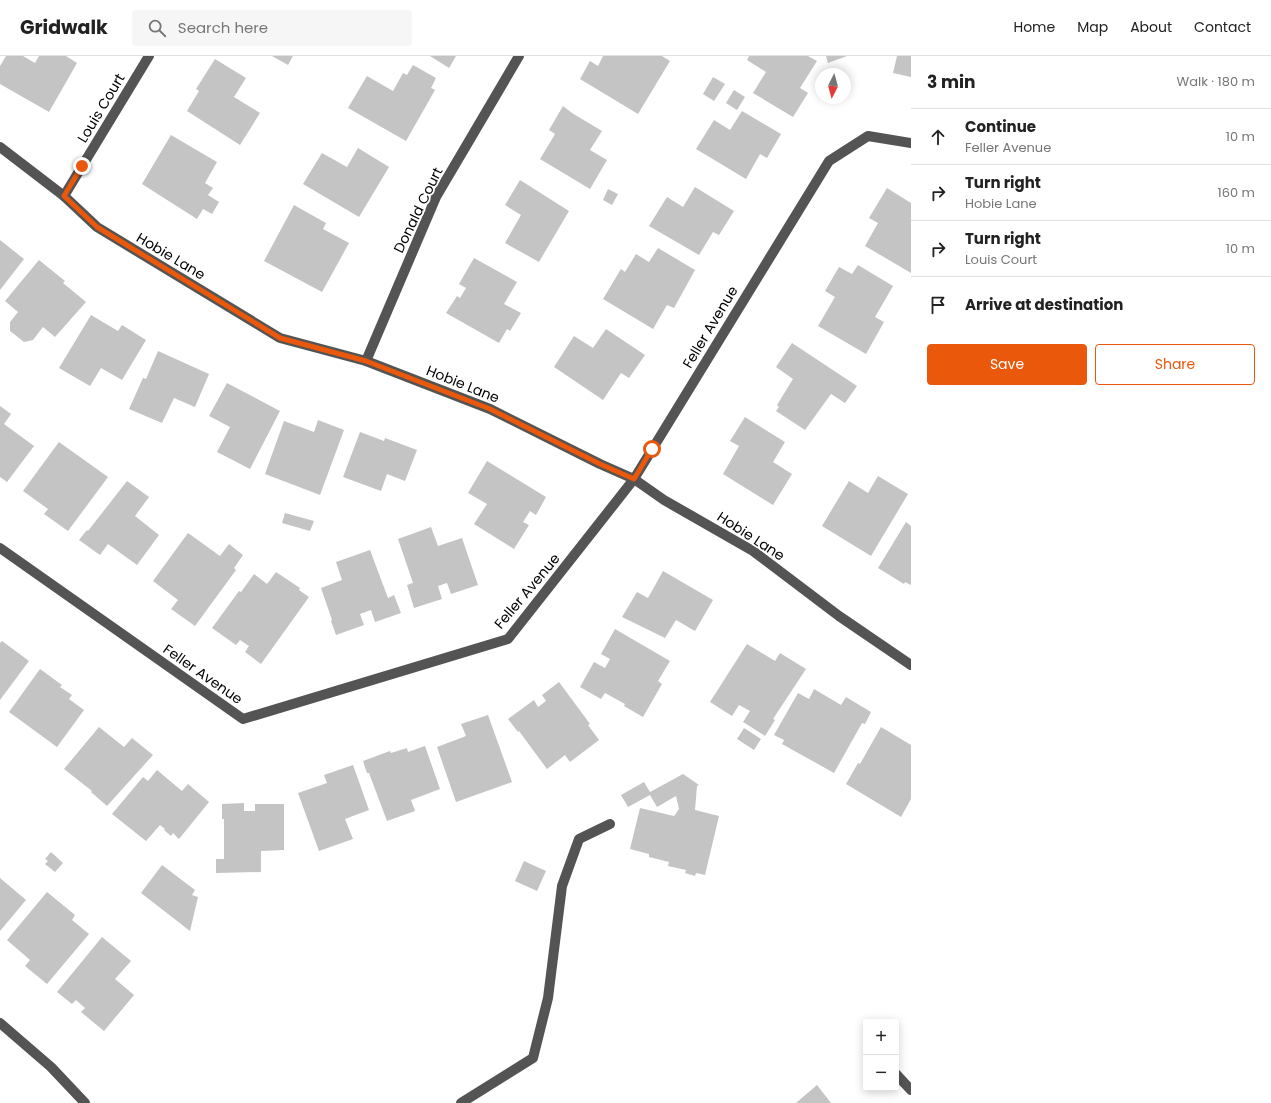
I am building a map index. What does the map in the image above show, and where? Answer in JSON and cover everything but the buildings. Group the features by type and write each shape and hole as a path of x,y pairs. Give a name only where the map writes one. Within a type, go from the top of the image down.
{"street":[{"name":"Louis Court","path":"64,196 149,56"},
{"name":"Donald Court","path":"366,361 436,197 519,56"},
{"name":"Feller Avenue","path":"0,548 243,719 508,639 634,479 829,161 868,136 911,143"},
{"name":"Hobie Lane","path":"0,147 64,196 97,227 280,338 366,361 490,409 600,464 634,479 664,500 753,552 839,616 911,665"},
{"path":"461,1103 533,1058 548,998 562,886 579,839 610,824"},
{"path":"0,1023 50,1067 85,1103"},
{"path":"899,1077 911,1090"}],"route":[{"path":"82,166 64,196 97,227 280,338 366,361 490,409 600,464 634,479 652,449"}]}
